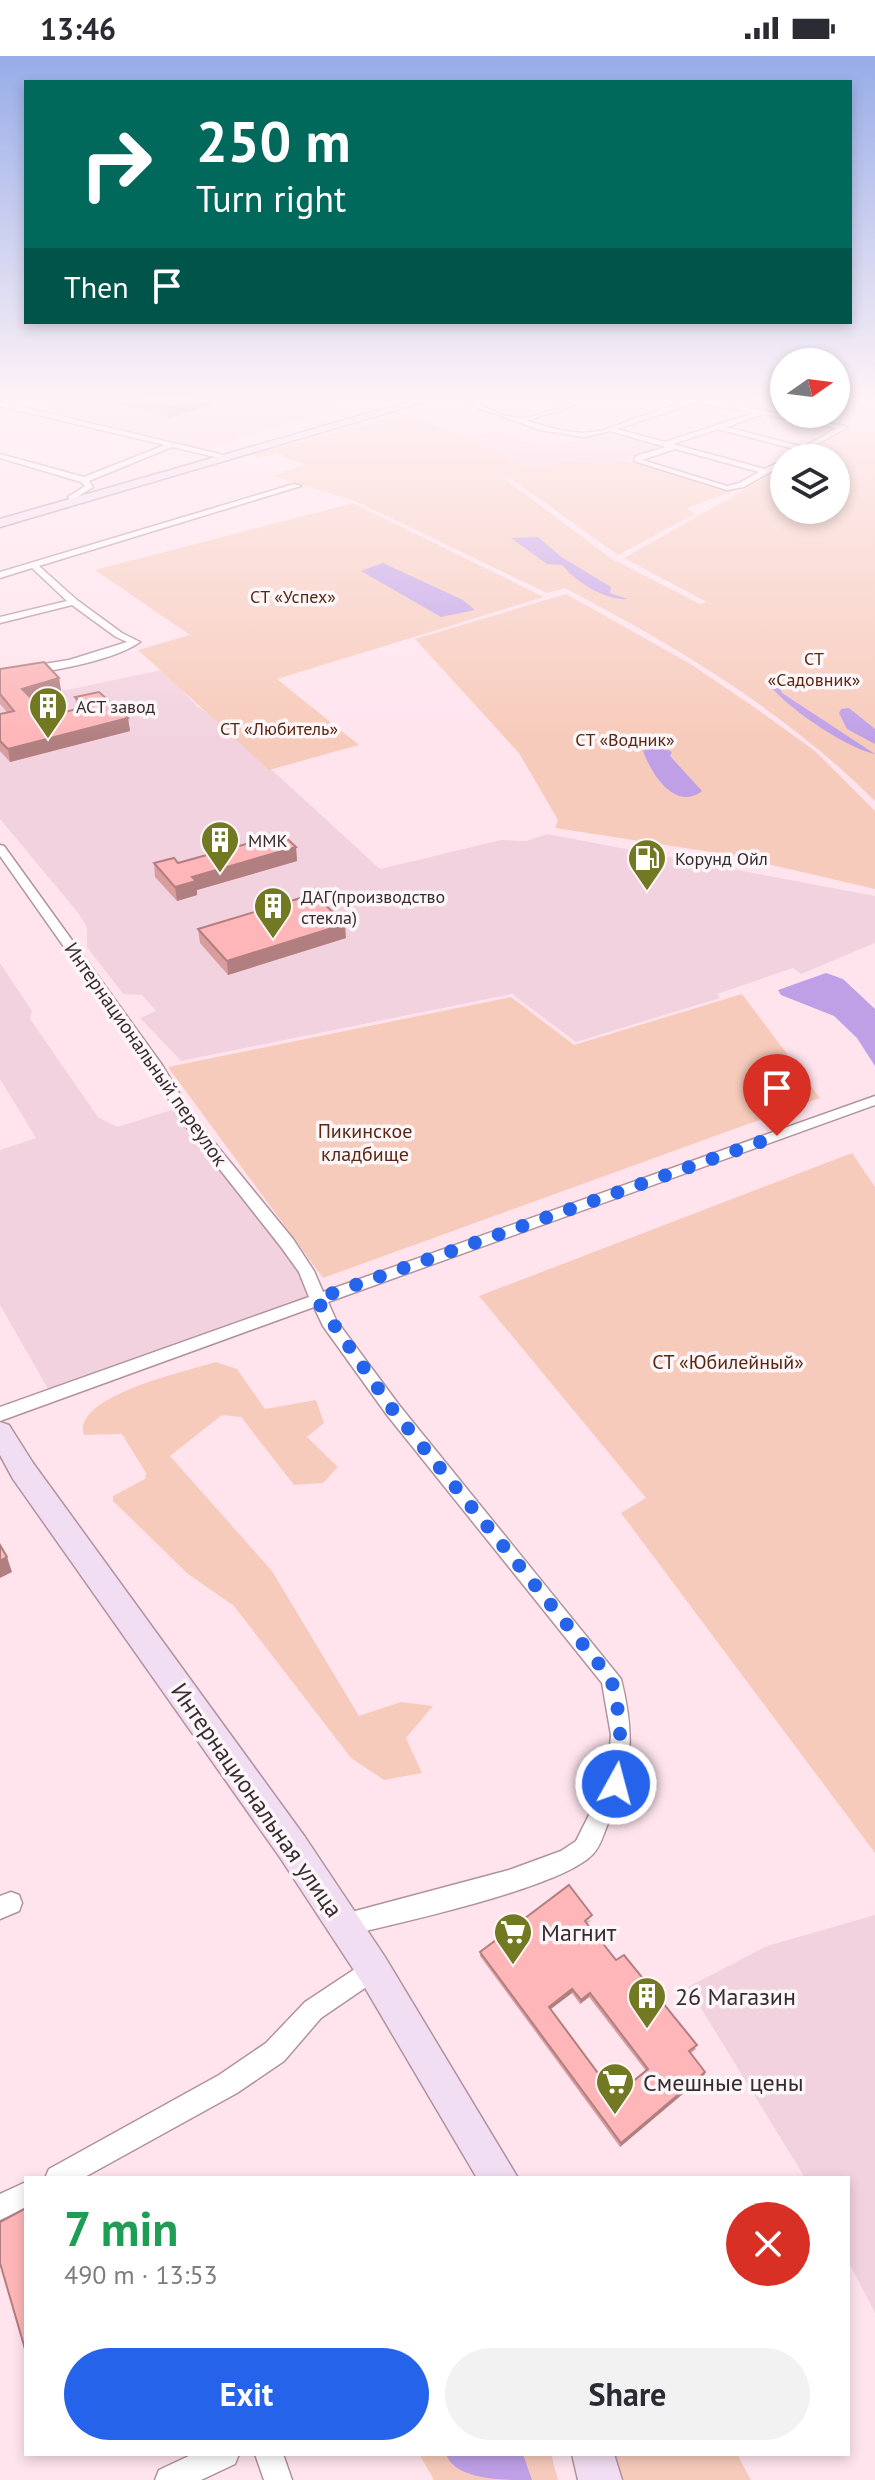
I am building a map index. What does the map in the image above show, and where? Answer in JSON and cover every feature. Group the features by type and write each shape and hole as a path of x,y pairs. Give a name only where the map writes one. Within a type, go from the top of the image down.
{"main road":[{"path":"0,523 34,513"},
{"name":"Интернациональная улица","path":"0,1432 23,1471 344,1925 498,2176"},
{"path":"594,2456 600,2480"}],"street":[{"path":"0,575 206,513"},
{"path":"0,673 32,671 116,651 135,642 119,635 74,602 33,565"},
{"path":"0,620 74,602"},
{"name":"Интернациональный переулок","path":"0,848 157,1068 189,1121 287,1243 306,1271 316,1299 393,1410 611,1679 620,1709 622,1751 616,1784 583,1850 542,1869 470,1892 344,1925"},
{"path":"0,1414 875,1100"},
{"path":"62,2176 228,2084 275,2052 313,2010 373,1969"},
{"path":"0,2207 24,2196"},
{"path":"169,2480 221,2456"},
{"path":"270,2456 278,2480"}],"shaded area":[{"path":"538,537 563,558 611,587 610,593 628,599 610,597 592,589 562,565 547,564 511,538"},
{"path":"383,563 463,600 475,610 441,617 361,571"},
{"path":"162,670 197,706 222,724 380,869 501,840 526,841 547,834 875,896 875,943 801,974 793,968 717,994 720,998 576,1042 512,994 181,1061 140,1018 156,1011 142,995 123,994 87,947 87,928 79,914 0,819 0,681 66,690"},
{"path":"767,681 779,684 782,693 875,754 849,744 816,724 774,691"},
{"path":"849,708 875,729 875,744 847,729 839,713 841,709"},
{"path":"650,745 672,752 670,756 702,791 683,797 665,787 643,751"},
{"path":"0,963 32,1011 30,1019 98,1117 117,1127 181,1107 287,1243 316,1299 52,1396 0,1305 0,1150 36,1138 0,1079"},
{"path":"826,973 843,979 875,1009 875,1066 857,1038 834,1016 781,995 778,990"},
{"path":"875,1915 875,2313 850,2265 850,2176 804,2176 688,1987 767,1946"},
{"path":"447,2456 524,2456 532,2480 481,2477 451,2463"}],"green space":[{"name":"СТ «Успех»","path":"314,513 374,513 544,597 277,679 359,745 269,770 138,650 190,635 95,570"},
{"name":"СТ «Садовник»","path":"380,513 551,513 612,559 700,604 707,602 624,558 703,513 770,513 770,524 850,524 850,513 875,513 875,801 840,768 767,709 649,634 565,588 547,593"},
{"path":"559,513 694,513 618,555"},
{"name":"СТ «Водник»","path":"566,594 689,663 815,751 875,811 875,889 724,854 555,828 558,820 519,753 415,639"},
{"name":"Пикинское кладбище","path":"742,994 820,1098 323,1278 168,1067 511,997 574,1045"},
{"name":"СТ «Юбилейный»","path":"852,1153 875,1187 875,1853 621,1513 646,1498 479,1296"},
{"path":"216,1362 237,1369 265,1409 316,1400 324,1423 307,1437 338,1467 323,1483 294,1485 241,1417 222,1415 170,1456 272,1571 359,1716 401,1702 433,1706 406,1738 422,1773 384,1780 351,1758 234,1606 188,1574 113,1501 113,1496 145,1479 146,1473 122,1434 84,1435 85,1421 95,1408 135,1387"},
{"path":"420,2456 552,2456 558,2480 434,2480"},
{"path":"607,2456 738,2456 751,2480 613,2480"}],"building":[{"path":"44,662 59,678 22,689 49,716 85,707 75,697 99,692 128,718 8,749 0,741 0,714 14,711 0,694 0,669"},
{"path":"282,834 296,847 192,877 196,881 175,887 154,863 174,858 178,863"},
{"path":"314,894 345,924 227,961 198,929"},
{"path":"0,1545 7,1557 0,1561"},
{"name":"26 Магазин","path":"569,1885 592,1915 585,1921 616,1960 624,1955 697,2045 689,2051 705,2072 621,2143 480,1952","holes":["572,1989 581,2000 590,1993 648,2069 615,2096 549,2007"]},
{"path":"24,2209 24,2346 0,2263 0,2222"}],"place":[{"name":"АСТ завод","path":"48,740"},
{"name":"ММК","path":"220,874"},
{"name":"Корунд Ойл","path":"647,892"},
{"name":"ДАГ(производство стекла)","path":"273,940"},
{"name":"Магнит","path":"513,1966"},
{"name":"26 Магазин","path":"647,2030"},
{"name":"Смешные цены","path":"615,2116"}],"route":[{"path":"616,1784 622,1751 620,1709 611,1679 393,1410 329,1322 316,1299 777,1136"}],"park label":[{"name":"СТ «Любитель»","path":"279,728"}]}
